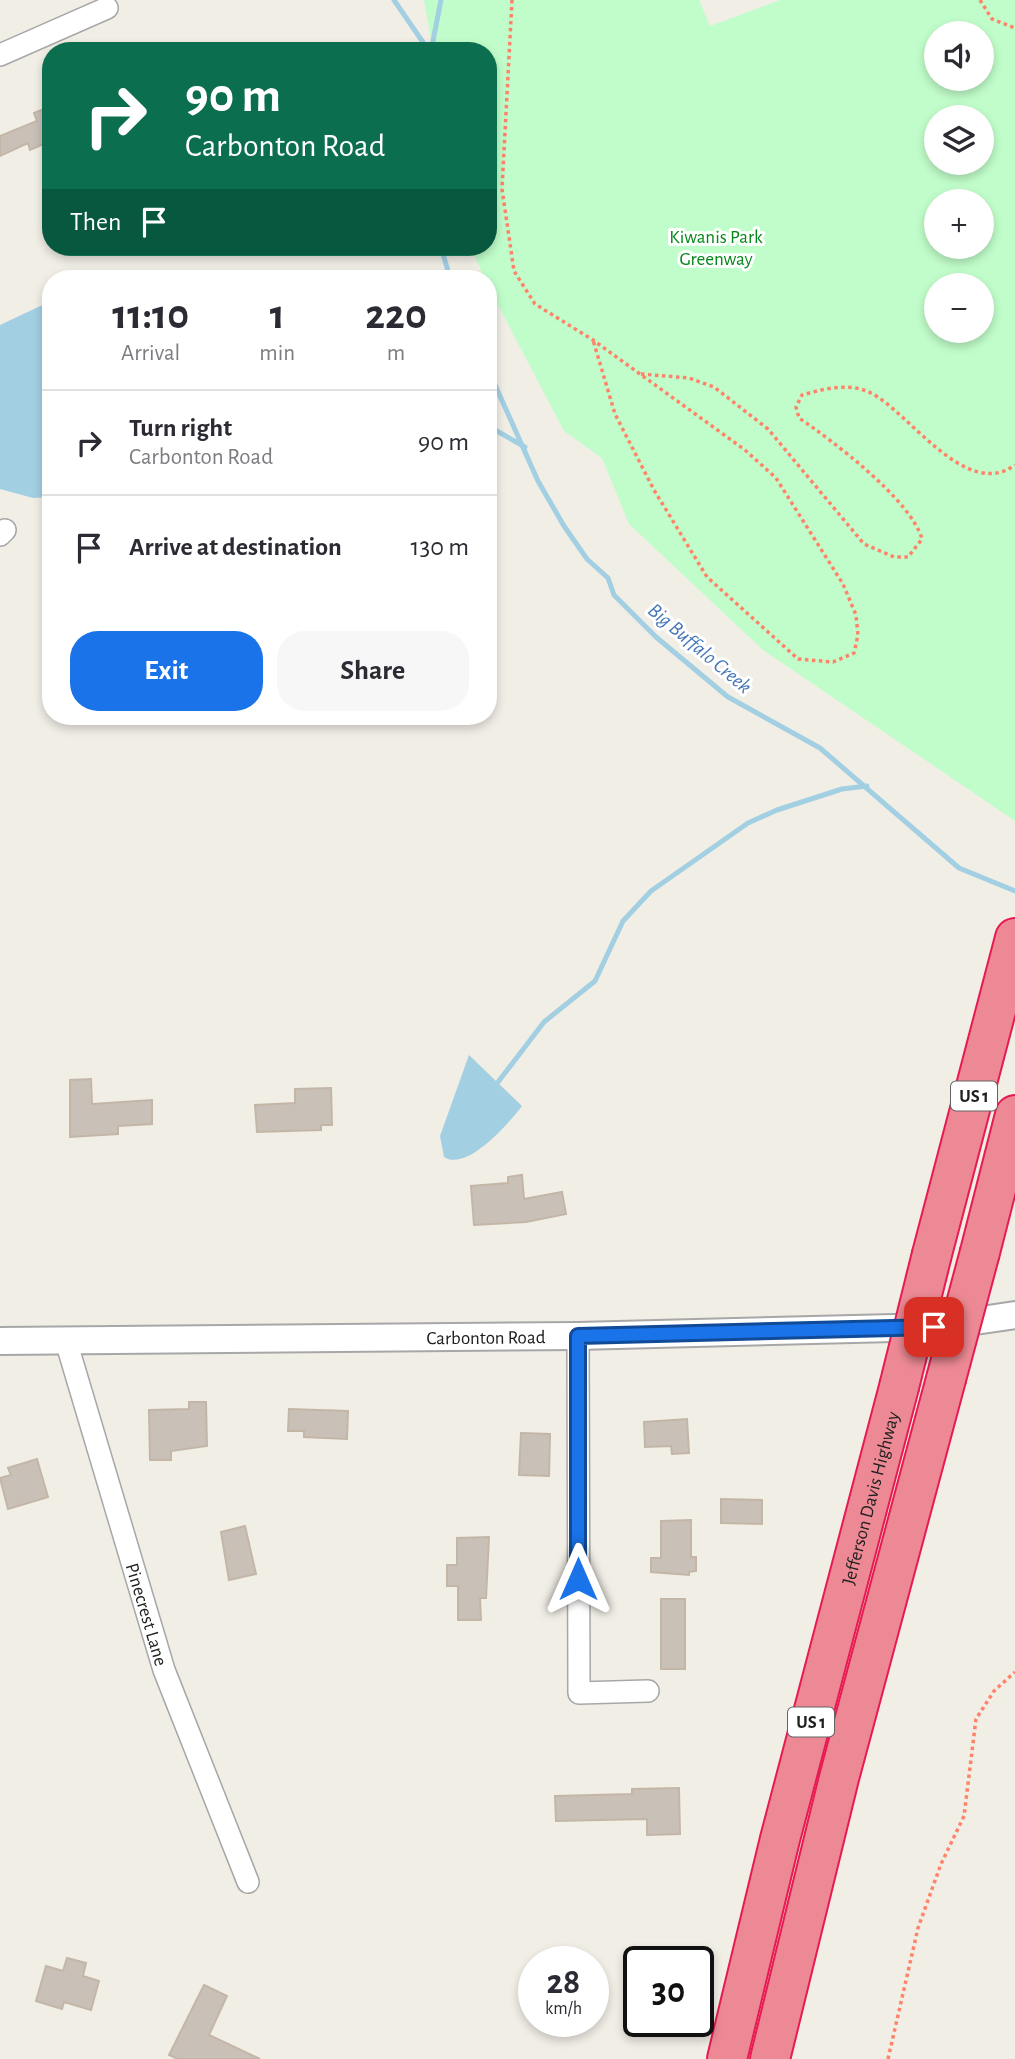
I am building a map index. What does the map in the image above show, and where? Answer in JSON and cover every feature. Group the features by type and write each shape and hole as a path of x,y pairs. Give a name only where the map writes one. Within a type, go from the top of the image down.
{"highway":[{"name":"Jefferson Davis Highway","path":"727,2059 780,1839 1015,938"},
{"name":"US 1","path":"770,2059 839,1778 1015,1115"}],"street":[{"path":"0,55 107,8"},
{"name":"Carbonton Road","path":"0,1342 578,1336 934,1327 1015,1315"},
{"path":"578,1336 579,1693 649,1690"},
{"name":"Pinecrest Lane","path":"66,1341 164,1670 248,1882"}],"path":[{"path":"512,0 502,189 514,271 535,304 593,340 745,450 776,478 844,584 856,615 858,635 854,653 833,662 798,659 707,578 654,490 615,414 593,340"},
{"path":"980,0 992,19 1015,28"},
{"path":"639,374 689,378 714,387 768,429 864,544 894,557 908,557 916,550 922,539 918,526 904,507 856,463 799,418 796,407 802,395 841,387 871,393 974,473 1006,472 1015,465"},
{"path":"888,2059 918,1928 941,1864 964,1816 976,1719 994,1690 1015,1672"}],"green space":[{"name":"Kiwanis Park Greenway","path":"424,0 699,0 710,26 780,0 1015,0 1015,821 763,650 629,524 602,458 564,431 497,303 497,270 481,270 475,256 497,256 497,42 431,42"}],"water":[{"path":"42,305 42,498 33,498 0,489 0,325"},
{"path":"469,1055 522,1106 487,1143 464,1158 453,1160 444,1157 440,1136"}],"building":[{"path":"42,110 42,145 30,150 28,143 0,156 0,136 37,121 34,113"},
{"path":"91,1079 92,1104 152,1100 152,1124 118,1126 118,1134 70,1137 70,1080"},
{"path":"331,1088 332,1125 321,1125 321,1130 257,1132 255,1105 295,1103 295,1089"},
{"path":"522,1175 524,1199 562,1192 566,1214 526,1222 474,1225 471,1186 508,1183 508,1177"},
{"path":"189,1402 206,1402 207,1446 171,1451 171,1460 150,1460 149,1410 189,1409"},
{"path":"289,1409 348,1411 347,1439 304,1437 304,1431 288,1431"},
{"path":"687,1419 689,1453 672,1454 671,1446 645,1447 644,1422"},
{"path":"521,1433 550,1434 549,1476 519,1475"},
{"path":"37,1459 48,1497 8,1509 0,1478 11,1475 8,1468"},
{"path":"721,1499 762,1500 762,1524 721,1523"},
{"path":"691,1520 691,1557 696,1557 696,1571 689,1572 689,1575 651,1572 651,1558 661,1558 661,1521"},
{"path":"245,1526 256,1574 229,1580 221,1532"},
{"path":"489,1537 486,1598 480,1598 481,1620 458,1620 458,1586 447,1586 447,1565 457,1565 457,1538"},
{"path":"661,1599 685,1599 685,1669 661,1669"},
{"path":"679,1788 680,1834 647,1835 647,1819 556,1821 555,1796 632,1794 632,1789"},
{"path":"67,1958 86,1963 83,1976 99,1981 91,2010 64,2002 62,2009 36,2001 46,1966 63,1971"},
{"path":"204,1985 227,1996 209,2035 260,2059 178,2059 169,2055"}],"waterway":[{"path":"394,0 423,42"},
{"path":"433,42 441,0"},
{"name":"Big Buffalo Creek","path":"444,256 448,270"},
{"name":"Big Buffalo Creek","path":"497,389 538,481 564,526 587,559 608,578 614,595 656,637 728,697 820,748 959,868 1015,891"},
{"path":"497,431 525,447"},
{"path":"495,1086 544,1022 595,981 623,921 651,891 748,823 777,810 842,789 867,786"}],"route":[{"path":"578,1579 578,1336 934,1327"}]}
